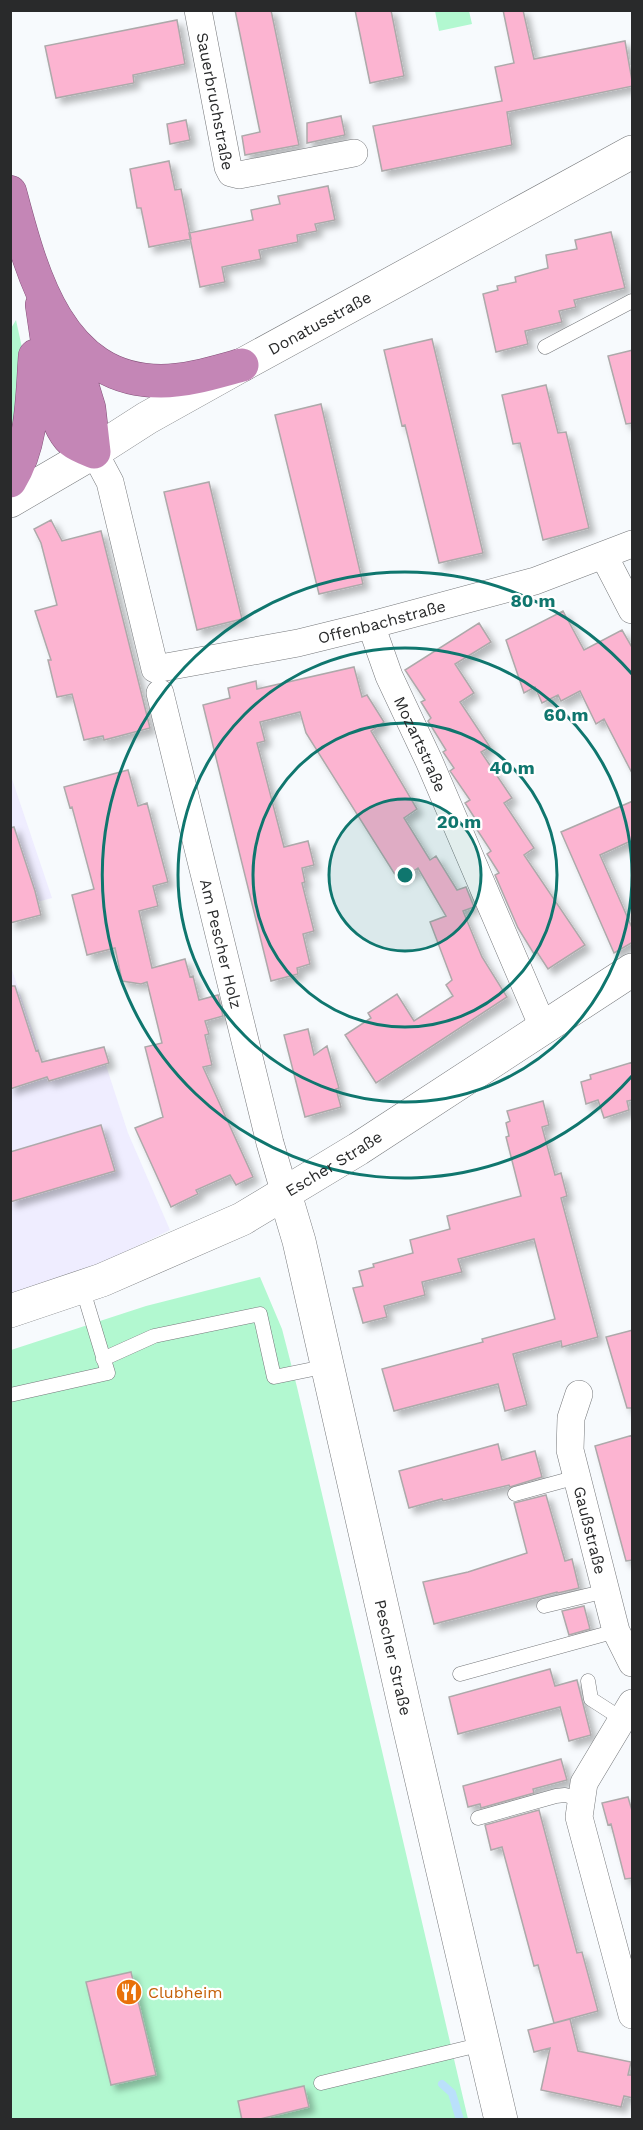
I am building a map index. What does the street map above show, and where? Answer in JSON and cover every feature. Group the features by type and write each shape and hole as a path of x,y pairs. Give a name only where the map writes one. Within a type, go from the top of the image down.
{"highway":[{"path":"10,192 25,247 40,288 67,336 89,408 94,452"},
{"path":"40,288 59,421 66,436 72,442 94,452"},
{"path":"10,481 23,456 31,418 40,288"},
{"path":"67,336 92,359 118,373 134,378 169,381 242,365"}],"street":[{"name":"Sauerbruchstraße","path":"198,10 231,173 239,175 354,153"},
{"name":"Donatusstraße","path":"10,501 147,418 633,152"},
{"name":"Am Pescher Holz","path":"94,452 110,482 270,1143 285,1194"},
{"name":"Offenbachstraße","path":"157,681 535,581 633,544"},
{"path":"604,556 633,610"},
{"name":"Mozartstraße","path":"371,625 388,676 429,761 543,1027"},
{"name":"Escher Straße","path":"10,1311 102,1280 242,1219 367,1144 633,970"},
{"name":"Pescher Straße","path":"285,1194 299,1241 501,2120"},
{"name":"Gaußstraße","path":"579,1394 571,1418 570,1450 616,1631 633,1663"},
{"path":"627,1711 584,1783 579,1817 633,2015"}],"lane":[{"path":"545,348 633,301"},
{"path":"10,1395 108,1372 81,1287"},
{"path":"103,1359 154,1336 260,1314 274,1377 328,1366"},
{"path":"515,1494 577,1477"},
{"path":"544,1606 606,1591"},
{"path":"460,1674 616,1631"},
{"path":"588,1681 591,1700 627,1711"},
{"path":"478,1818 556,1796 565,1795 580,1799"},
{"path":"321,2083 483,2044"}],"shaded area":[{"path":"10,773 52,898 11,909 10,909"},
{"path":"10,964 43,1061 100,1047 128,1133 170,1230 78,1275 10,1298"}],"green space":[{"path":"435,11 469,11 472,24 439,31"},
{"path":"16,320 24,357 22,401 11,435 10,330"},
{"path":"260,1277 282,1329 297,1387 468,2119 11,2119 11,1350 146,1306"}],"building":[{"path":"235,10 271,10 299,145 245,155 242,136 260,132"},
{"path":"355,10 391,10 404,76 370,83"},
{"path":"503,10 523,10 534,59 625,41 633,86 507,112 512,145 382,171 373,126 502,101 495,67 514,63"},
{"path":"177,20 185,64 133,75 134,83 56,98 45,46"},
{"path":"341,116 345,135 307,143 307,123"},
{"path":"186,120 190,140 170,144 167,124"},
{"path":"169,161 175,190 181,189 191,239 149,247 141,208 137,208 130,169"},
{"path":"328,186 335,220 315,224 317,231 297,235 298,242 259,250 261,259 222,267 225,282 200,287 189,233 253,220 251,210 280,204 278,196"},
{"path":"611,232 625,288 574,300 576,307 559,311 562,322 525,331 528,344 496,352 483,294 498,290 497,286 516,282 515,277 548,268 546,255 577,249 575,240"},
{"path":"432,339 483,553 439,563 384,350"},
{"path":"633,350 633,423 626,424 608,356"},
{"path":"546,385 558,433 566,432 589,528 543,540 520,443 513,444 502,395"},
{"path":"321,404 363,584 319,594 275,415"},
{"path":"209,482 242,619 197,630 164,492"},
{"path":"51,520 62,541 101,531 150,728 104,740 103,736 84,740 72,694 57,697 48,660 51,660 35,611 57,605 41,543 34,529"},
{"path":"563,611 584,650 622,630 633,649 633,775 604,719 596,724 580,691 561,701 558,695 542,703 535,687 524,693 506,640"},
{"path":"479,623 491,642 455,664 474,693 460,702 490,747 481,752 512,798 504,803 534,848 524,855 585,945 548,969 537,952 534,954 518,928 495,875 499,873 487,854 491,851 472,822 476,820 465,803 470,800 450,771 454,768 443,752 446,750 428,721 431,718 421,702 425,700 405,670"},
{"path":"354,667 362,697 367,695 384,722 371,731 417,809 404,818 430,860 436,856 457,890 466,887 474,907 463,911 482,957 507,997 376,1083 345,1035 371,1018 368,1013 397,994 414,1021 453,996 446,985 452,980 430,922 446,916 418,868 399,881 306,733 300,712 260,722 265,741 257,743 284,847 308,841 314,865 302,868 305,882 302,883 314,931 303,934 310,964 297,968 298,974 271,981 203,705 230,698 228,688 256,681 257,689"},
{"path":"128,770 138,806 147,803 168,882 153,886 158,906 139,911 152,968 185,959 190,977 193,976 199,1000 218,995 223,1016 205,1021 209,1034 205,1035 212,1065 203,1067 253,1177 236,1185 230,1175 196,1190 198,1194 171,1207 135,1128 163,1117 145,1047 162,1043 147,982 141,984 122,981 115,948 87,955 72,895 94,889 72,807 70,808 64,787"},
{"path":"633,801 633,840 600,855 633,930 633,942 614,953 561,832"},
{"path":"14,827 41,915 10,923 10,828"},
{"path":"10,986 15,986 36,1051 38,1050 42,1062 104,1047 109,1063 49,1081 47,1077 10,1089"},
{"path":"308,1029 314,1055 327,1046 339,1088 336,1089 341,1107 305,1117 284,1035"},
{"path":"633,1062 633,1100 627,1101 629,1110 604,1118 598,1100 586,1104 581,1082 591,1079 590,1075"},
{"path":"543,1101 549,1125 542,1127 555,1175 561,1173 567,1196 561,1198 598,1337 562,1347 561,1341 513,1354 527,1405 505,1411 498,1384 394,1411 382,1369 483,1342 482,1339 555,1319 534,1239 458,1259 462,1272 422,1282 425,1295 384,1306 387,1317 363,1323 353,1288 363,1286 359,1271 374,1267 373,1264 413,1253 410,1240 450,1229 447,1216 521,1196 506,1137 509,1136 506,1123 510,1121 507,1111"},
{"path":"101,1125 115,1171 10,1202 10,1152"},
{"path":"633,1330 633,1408 627,1408 606,1337"},
{"path":"633,1435 633,1560 626,1561 595,1446"},
{"path":"498,1444 502,1460 535,1451 542,1477 510,1487 509,1485 409,1508 399,1471"},
{"path":"546,1495 565,1561 572,1559 579,1588 434,1624 423,1582 468,1572 527,1553 514,1503"},
{"path":"584,1606 590,1629 569,1635 562,1611"},
{"path":"550,1669 555,1686 577,1680 591,1735 569,1741 560,1707 458,1734 449,1697"},
{"path":"561,1759 567,1780 533,1789 534,1793 481,1808 480,1804 468,1807 463,1786"},
{"path":"628,1797 633,1814 633,1878 625,1879 611,1824 608,1825 602,1803"},
{"path":"539,1810 577,1953 582,1952 598,2011 554,2023 538,1965 534,1966 502,1847 491,1850 485,1825"},
{"path":"131,1972 156,2075 111,2085 86,1982"},
{"path":"570,2019 578,2051 631,2062 628,2075 633,2075 633,2098 624,2096 621,2107 541,2090 550,2048 534,2052 528,2030"},
{"path":"304,2086 309,2107 256,2120 242,2120 238,2101"}],"waterway":[{"path":"442,2084 452,2093 460,2120"}],"place":[{"name":"Clubheim","path":"129,1992"}]}
